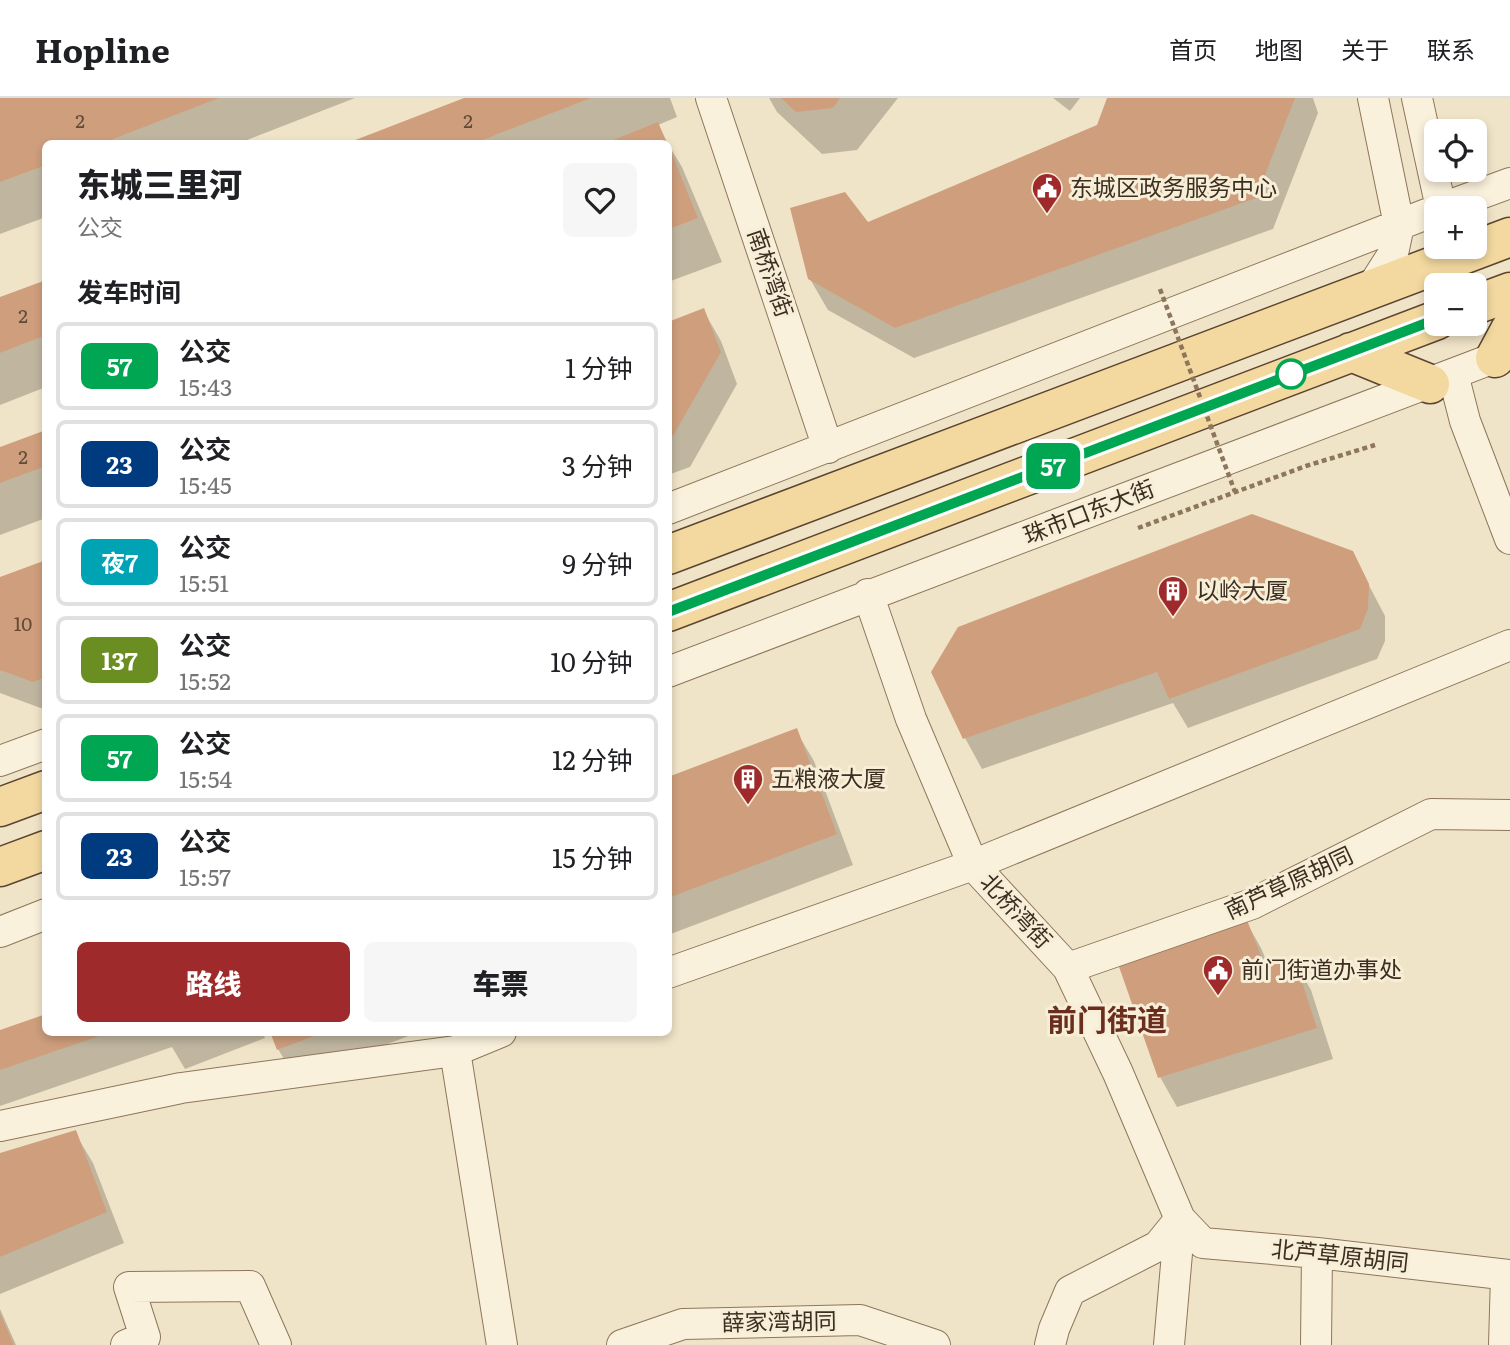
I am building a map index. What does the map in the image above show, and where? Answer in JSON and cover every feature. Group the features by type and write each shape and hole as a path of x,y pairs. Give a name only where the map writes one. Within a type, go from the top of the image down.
{"main road":[{"path":"672,553 1370,290 1498,237"},
{"path":"1487,301 1510,292"},
{"path":"672,610 1424,325"},
{"path":"1351,352 1442,379"},
{"path":"0,807 42,791"},
{"path":"0,867 42,851"}],"street":[{"name":"南桥湾街","path":"711,98 828,448"},
{"path":"1370,290 1393,254 1399,225 1373,98"},
{"path":"1417,98 1437,196"},
{"path":"1475,196 1510,183"},
{"path":"672,507 1424,215"},
{"name":"珠市口东大街","path":"672,670 868,594 1442,379 1505,347"},
{"path":"1442,379 1465,421 1510,540"},
{"name":"北桥湾街","path":"868,594 911,719 974,864 1068,968 1118,1073 1180,1219"},
{"path":"672,972 974,864 1510,645"},
{"path":"0,761 42,745"},
{"name":"南芦草原胡同","path":"1068,968 1252,904 1431,814 1510,815"},
{"path":"0,932 42,916"},
{"path":"0,1126 181,1088 455,1051 491,1036"},
{"path":"455,1051 502,1345"},
{"path":"1051,1345 1054,1329 1070,1291 1158,1247 1180,1219"},
{"path":"1169,1345 1180,1219"},
{"name":"北芦草原胡同","path":"1180,1219 1203,1243 1508,1275"},
{"path":"1316,1345 1317,1253"},
{"path":"1504,1345 1508,1275"},
{"path":"126,1345 145,1337 128,1287 250,1286 276,1345"},
{"name":"薛家湾胡同","path":"622,1345 684,1335 861,1333 935,1345"}],"path":[{"path":"1160,289 1235,492"},
{"path":"1138,528 1306,466 1375,445"}],"building":[{"path":"0,98 219,98 110,140 42,140 42,166 0,182"},
{"path":"464,98 591,98 482,140 355,140"},
{"path":"781,98 840,98 833,108 796,112"},
{"name":"东城区政务服务中心","path":"1107,98 1295,98 1256,198 895,328 808,279 790,208 845,192 868,222 1097,125"},
{"path":"658,122 666,140 613,140"},
{"path":"672,154 698,218 672,228"},
{"path":"42,281 42,337 0,353 0,297"},
{"path":"704,308 721,352 672,436 672,320"},
{"path":"42,431 42,467 0,483 0,447"},
{"name":"以岭大厦","path":"1252,514 1353,551 1369,584 1368,609 1360,629 1169,699 1157,672 963,739 931,672 958,627"},
{"path":"42,561 42,679 33,682 0,670 0,577"},
{"name":"五粮液大厦","path":"797,728 837,834 672,896 672,775"},
{"name":"前门街道办事处","path":"1245,915 1265,966 1294,957 1317,1028 1158,1078 1117,961"},
{"path":"42,1015 42,1036 99,1036 0,1070 0,1030"},
{"path":"272,1036 314,1036 277,1050"},
{"path":"76,1130 107,1212 0,1257 0,1153"},
{"path":"0,1313 14,1345 0,1345"}],"bus line":[{"name":"57","path":"672,610 1424,324"}],"place":[{"name":"东城区政务服务中心","path":"1047,215"},
{"name":"以岭大厦","path":"1173,618"},
{"name":"五粮液大厦","path":"748,806"},
{"name":"前门街道办事处","path":"1218,997"}],"district":[{"name":"前门街道","path":"1107,1021"}]}
